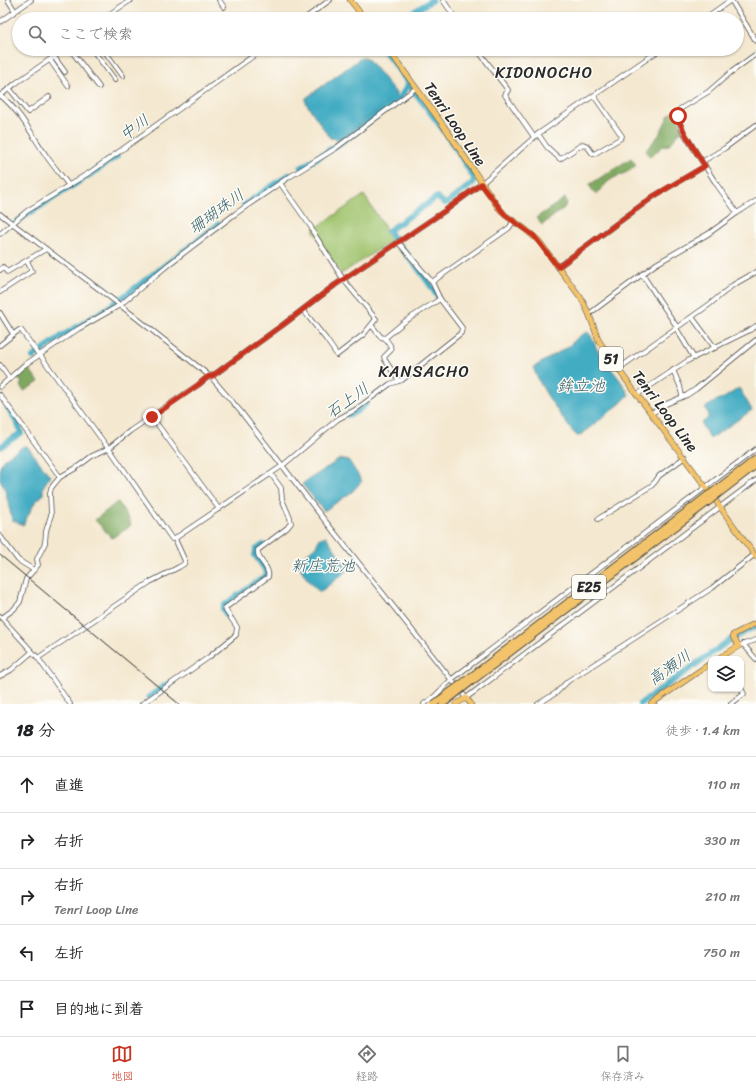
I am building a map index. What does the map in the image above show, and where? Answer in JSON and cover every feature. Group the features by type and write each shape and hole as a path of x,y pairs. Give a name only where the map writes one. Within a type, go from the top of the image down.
{"highway":[{"path":"729,481 731,476 756,455"},
{"name":"E25","path":"442,704 470,680 710,498 756,459"},
{"name":"E25","path":"716,493 756,465"},
{"name":"E25","path":"434,704 470,680"}],"main road":[{"path":"350,0 359,12"},
{"name":"Tenri Loop Line","path":"393,56 448,132 481,184 498,207 513,222 525,229 539,241 581,298 589,314 599,341 618,369 706,486 755,556"},
{"path":"726,656 740,644 733,637 734,635 756,623"},
{"path":"651,704 708,665"},
{"path":"456,704 466,698 471,704"}],"street":[{"path":"8,0 15,11 31,0"},
{"path":"113,12 131,0"},
{"path":"219,0 224,7"},
{"path":"314,12 330,0"},
{"path":"443,0 451,12"},
{"path":"714,12 731,0 738,12"},
{"path":"0,22 12,13"},
{"path":"744,22 756,42"},
{"path":"737,213 682,130 678,121 678,112 680,109 708,92 730,73 756,54"},
{"path":"75,56 99,87"},
{"path":"97,56 115,80"},
{"path":"108,56 123,76"},
{"path":"0,234 27,211 92,171 253,56"},
{"path":"482,56 508,90 505,95 534,137"},
{"path":"70,704 38,658 1,617 14,609 20,602 26,579 38,565 37,559 45,543 46,530 51,515 51,488 60,477 76,468 92,456 108,448 303,310 343,279 446,210 481,184 534,137 651,56"},
{"path":"1,94 54,57 65,72"},
{"path":"50,60 68,86"},
{"path":"0,88 1,94 21,117 68,186"},
{"path":"9,88 28,112 49,97"},
{"path":"0,387 23,366 78,329 120,305 169,264 280,183 336,148 416,88"},
{"path":"538,134 547,147 560,159 583,144 587,146 592,154 594,154 621,138 622,136 594,96"},
{"path":"558,267 654,196 704,164 756,125"},
{"path":"280,183 311,227 343,279 376,319 372,326 357,340 337,355 303,310"},
{"path":"589,314 642,274 708,234 756,201"},
{"path":"0,214 120,305 210,376 241,412 466,698 756,480"},
{"path":"432,282 509,228 513,222"},
{"path":"175,539 271,474 338,419 355,410 397,381 461,333 462,328 439,300 432,282 398,242"},
{"path":"0,270 3,268 7,272 46,249"},
{"path":"0,292 32,271 27,261"},
{"path":"618,369 737,283 756,272"},
{"path":"642,274 694,358"},
{"path":"385,338 404,322 439,300"},
{"path":"0,313 13,334"},
{"path":"692,317 716,348"},
{"path":"372,326 390,345 391,350 384,357 397,381"},
{"path":"638,394 673,370 756,326"},
{"path":"0,345 13,334 21,330 108,448 172,539 175,539 184,558 184,564 150,582 38,658"},
{"path":"652,414 666,404 696,389 756,340"},
{"path":"0,365 10,379"},
{"path":"673,370 680,386 682,396"},
{"path":"0,395 60,477"},
{"path":"152,417 219,509"},
{"path":"424,704 434,697 452,679 756,449"},
{"path":"598,519 651,486 659,476 684,458"},
{"path":"142,704 209,657 236,634 237,627 225,608 268,577 268,572 258,556 258,550 287,528 290,523 290,518 282,499 281,488 271,474"},
{"path":"0,536 18,560 34,570"},
{"path":"538,704 556,693 568,681 712,588 755,556"},
{"path":"740,644 756,640"},
{"path":"740,644 756,659"},
{"path":"0,676 11,670 32,652"},
{"path":"731,704 744,694 743,692"}],"green space":[{"path":"679,108 677,112 682,130 669,145 663,146 650,157 646,150 659,135 669,115"},
{"path":"631,158 636,165 633,168 609,181 595,194 589,185"},
{"path":"364,195 393,240 341,274 313,230"},
{"path":"565,198 567,203 564,208 542,225 536,218"},
{"path":"27,366 39,382 24,391 20,386 22,382 15,377"},
{"path":"117,502 129,519 131,525 112,538 95,520"}],"water":[{"path":"361,58 367,58 396,93 395,97 339,139 330,138 306,103 306,98"},
{"name":"鉾立池","path":"587,332 592,338 598,351 623,384 629,395 621,403 579,436 577,436 559,413 545,391 539,381 534,367 569,346 578,337"},
{"path":"739,388 752,410 710,439 701,424 708,418 708,413 705,408"},
{"path":"24,446 27,446 50,476 43,487 43,495 35,502 23,525 12,520 5,489 0,479 0,467 4,459"},
{"path":"340,459 349,461 362,481 352,492 324,511 302,484"},
{"name":"新庄荒池","path":"326,536 342,560 347,571 320,592 309,582 297,562 316,546 320,538"}],"waterway":[{"name":"珊瑚珠川","path":"414,12 432,0"},
{"name":"石上川","path":"388,56 447,135 474,178 473,183 447,203 444,203 437,197 388,231 420,271 437,296"},
{"name":"珊瑚珠川","path":"301,168 337,145 401,96 409,84"},
{"name":"中川","path":"16,222 117,156"},
{"name":"珊瑚珠川","path":"244,205 289,175"},
{"name":"珊瑚珠川","path":"33,357 62,336 130,292 219,224"},
{"name":"石上川","path":"348,415 357,411 366,404"},
{"name":"珊瑚珠川","path":"0,447 21,433 19,426 8,408"},
{"name":"石上川","path":"228,617 223,609 225,605 267,575 267,572 255,555 256,550 263,545"},
{"name":"高瀬川","path":"640,704 730,640 752,628 756,628"},
{"name":"石上川","path":"149,697 169,683"}],"railway":[{"path":"0,555 179,704"}],"district":[{"name":"KIDONOCHO","path":"544,72"},
{"name":"KANSACHO","path":"424,371"}],"route":[{"path":"152,417 209,376 211,377 335,285 446,210 481,184 505,215 539,241 558,267 586,248 612,226 654,196 705,166 682,130 678,121 678,116"}]}
